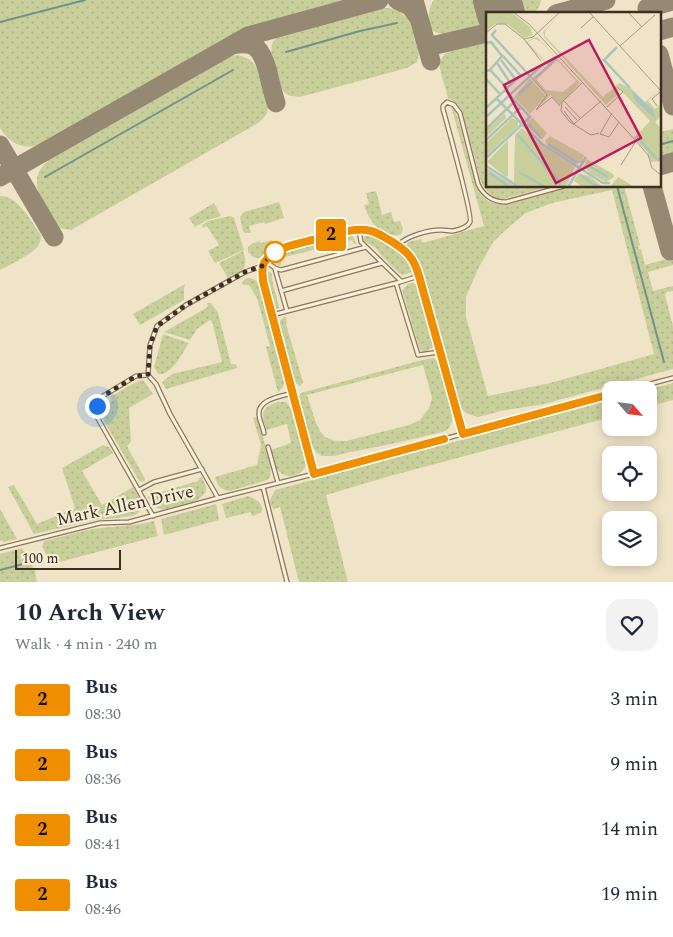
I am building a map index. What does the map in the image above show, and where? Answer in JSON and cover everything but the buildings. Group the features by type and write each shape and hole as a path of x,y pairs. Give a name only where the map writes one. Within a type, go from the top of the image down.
{"lane":[{"path":"398,245 410,237 434,230 452,231 468,225 470,221 443,109 447,102 454,105 460,113 478,184 488,197 506,202 557,188"},
{"path":"359,230 361,242 401,281"},
{"path":"314,474 263,281 262,266 269,257 286,247 333,234 371,230 398,245 411,256 416,265 463,434"},
{"path":"265,261 281,270 366,247"},
{"path":"281,291 382,263"},
{"path":"218,498 170,414 156,384 148,375 150,345 157,326 186,305 245,272 262,266"},
{"path":"275,268 287,311"},
{"path":"272,315 419,276"},
{"path":"396,283 418,355 440,352"},
{"path":"148,375 136,376 103,396 97,406 97,417 153,516"},
{"path":"658,382 673,378"},
{"path":"264,433 259,416 260,408 271,399 293,392"},
{"name":"Mark Allen Drive","path":"0,548 100,523 129,522 153,516 602,396"},
{"path":"268,447 278,483"},
{"path":"139,490 154,482 202,469"},
{"path":"263,487 287,582"}],"green space":[{"path":"0,0 347,0 245,28 43,144 24,146 18,145 9,139 0,128"},
{"path":"434,0 486,0 489,11 486,12 482,23 476,27 443,34 431,28 429,11"},
{"path":"511,0 541,0 538,9 534,12 517,12"},
{"path":"382,8 399,11 412,22 419,50 417,62 407,68 300,97 290,96 282,90 277,78 271,49 272,44 279,35"},
{"path":"486,40 486,188 544,188 503,199 490,193 481,182 462,110 448,98 440,67 441,60 445,54 464,45"},
{"path":"238,55 252,62 259,72 264,86 268,108 266,115 260,122 71,230 62,229 55,224 44,206 37,186 37,177 40,170 51,157 224,58"},
{"path":"451,106 457,116 476,187 488,201 496,204 506,204 566,188 625,188 640,245 638,246 641,249 645,265 673,257 673,265 648,272 653,291 673,286 673,291 667,292 665,295 673,326 673,369 629,381 602,381 602,388 544,404 478,417 468,414 462,410 459,403 457,404 423,274 412,252 406,247 408,242 421,239 422,243 484,226","holes":["612,190 654,354 550,383 488,396 466,317 466,297 478,269 493,242 526,213 552,203"]},
{"path":"673,129 673,153 660,156 660,132"},
{"path":"376,191 382,215 391,212 394,222 400,221 403,229 401,234 388,235 378,228 369,217 364,205 369,204 366,193"},
{"path":"0,196 7,197 18,204 41,235 41,239 35,249 0,270"},
{"path":"279,202 284,218 265,224 264,222 249,226 251,233 243,231 240,217 244,212"},
{"path":"214,203 221,216 205,221 195,227 189,218"},
{"path":"230,216 234,218 244,250 215,263 208,251 219,245 207,226 203,228 202,225 208,221"},
{"path":"352,235 356,243 355,245 352,240 285,257 279,260 281,265 279,266 273,263 275,258 283,253"},
{"path":"366,235 381,239 405,255 413,269 412,272 403,275 399,273 376,248 364,241"},
{"path":"272,240 273,248 261,258 255,257 248,252 248,247 253,243"},
{"path":"243,251 245,266 241,271 228,278 219,263"},
{"path":"268,272 272,274 278,309 274,307 267,278"},
{"path":"245,279 256,280 260,286 285,377 283,387 278,392 266,347 270,346 257,298 249,285 242,283"},
{"path":"412,283 417,285 434,344 432,348 425,352 420,350 402,290"},
{"path":"185,284 184,300 140,325 133,314"},
{"path":"207,303 211,303 218,313 231,364 236,364 237,368 166,389 162,382 172,374 222,362 212,321 210,320 197,329 190,340 164,332 208,307"},
{"path":"284,317 286,317 286,324 303,382 300,386 294,381 279,325"},
{"path":"163,334 189,343 172,368 163,374 158,374 154,367"},
{"path":"433,358 439,362 451,405 452,422 446,431 334,456 322,456 311,448 298,399 301,393","holes":["423,365 432,398 429,408 420,420 409,425 346,441 335,441 325,437 320,431 307,395"]},
{"path":"143,380 153,394 129,408 131,442 127,446 145,479 145,481 140,482 101,416 106,413 107,406 112,400 110,397"},
{"path":"673,383 673,400 658,404 658,387"},
{"path":"278,402 286,402 293,411 307,461 303,470 295,476 286,475 277,469 271,450 291,443 287,424 266,430 264,424 263,415 265,409"},
{"path":"602,402 602,419 326,495 348,582 299,582 280,507 274,509 271,506 270,500 275,490"},
{"path":"256,417 260,425 271,468 270,477 267,480 231,491 225,490 217,483 215,477 257,465 261,445 253,418"},
{"path":"103,445 109,447 113,453 82,471 102,505 133,487 140,499 141,510 133,516 96,520 34,534 8,487 14,485 37,524 75,508 62,468"},
{"path":"202,477 206,492 194,502 163,510 154,506 148,497 151,490 155,494 198,481"},
{"path":"248,496 261,504 261,513 252,516 251,512 226,518 222,504"},
{"path":"216,504 219,520 164,535 161,519"},
{"path":"0,509 17,539 4,542 0,540"},
{"path":"154,521 158,536 52,564 42,547 44,541 92,529"},
{"path":"22,548 35,570 37,582 0,582 0,554"}],"waterway":[{"path":"0,22 85,0"},
{"path":"286,52 360,31 397,23"},
{"path":"45,177 233,70"},
{"path":"660,145 673,141"},
{"path":"618,188 664,362"},
{"path":"0,570 23,564"}],"taxiway":[{"path":"0,177 248,36 379,0"},
{"path":"397,0 410,6 419,18"},
{"path":"414,0 431,61"},
{"path":"563,12 606,0"},
{"path":"647,8 673,1"},
{"path":"660,31 673,27"},
{"path":"427,47 486,33"},
{"path":"233,45 248,44 261,53 276,103"},
{"path":"660,58 673,106"},
{"path":"0,145 54,237"},
{"path":"660,166 673,162"},
{"path":"653,188 670,251"}],"runway":[{"path":"497,0 500,12"}],"bus line":[{"name":"2","path":"444,439 314,474 263,281 262,266 269,257 286,247 333,234 356,230 371,230 378,233 398,245 411,256 416,265 463,434 602,396"}],"route":[{"path":"97,406 103,396 136,376 148,375 150,345 157,326 186,305 245,272 262,266 275,252"}]}
